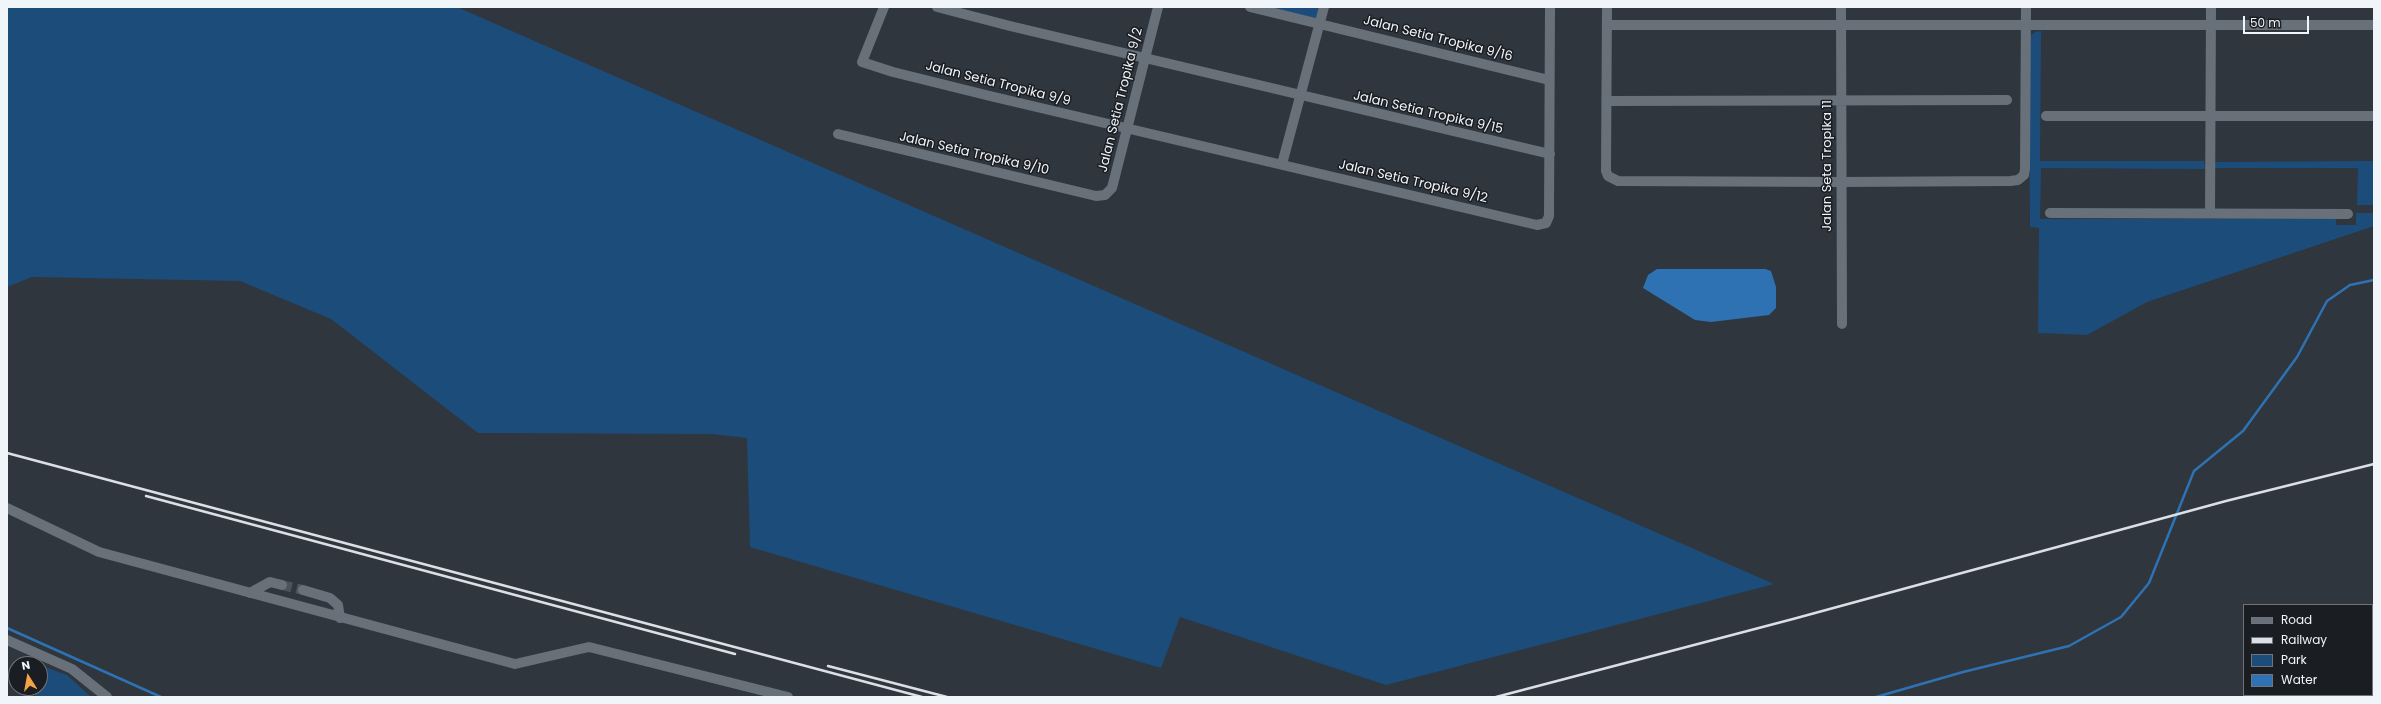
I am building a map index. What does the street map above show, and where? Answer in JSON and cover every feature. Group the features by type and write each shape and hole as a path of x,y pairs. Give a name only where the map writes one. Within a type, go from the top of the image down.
{"street":[{"name":"Jalan Setia Tropika 9/9","path":"884,7 862,62 893,72 1282,164"},
{"name":"Jalan Setia Tropika 9/15","path":"937,7 1145,59 1550,154"},
{"name":"Jalan Setia Tropika 9/2","path":"1105,195 1112,188 1129,129 1158,7"},
{"name":"Jalan Setia Tropika 9/16","path":"1250,7 1549,80"},
{"path":"1282,164 1324,7"},
{"path":"1550,7 1550,154"},
{"path":"1607,7 1606,171 1613,180 1840,182 2018,180 2024,175 2026,169 2026,7"},
{"name":"Jalan Seta Tropika 11","path":"1841,7 1840,182 1842,324"},
{"path":"2210,213 2211,7"},
{"path":"1607,25 2374,25"},
{"path":"1607,101 2007,100"},
{"path":"2046,116 2374,116"},
{"name":"Jalan Setia Tropika 9/10","path":"838,134 1096,196 1105,195"},
{"name":"Jalan Setia Tropika 9/12","path":"1282,164 1537,225 1546,223 1549,216 1550,154"},
{"path":"2050,213 2348,214"},
{"path":"7,508 99,552 515,664 579,648 599,648 788,697"},
{"path":"250,593 270,582 282,585"},
{"path":"303,590 330,598 338,605 340,618"},
{"path":"7,640 72,669 107,697"}],"green space":[{"path":"7,7 457,7 1774,584 1386,685 1180,617 1161,668 750,547 747,438 711,434 478,433 331,319 240,281 32,277 7,287"},
{"path":"1268,7 1319,7 1316,19"},
{"path":"2041,31 2040,161 2204,161 2205,169 2041,168 2040,219 2336,219 2336,225 2356,225 2356,213 2374,213 2374,226 2147,302 2087,335 2038,333 2039,228 2030,227 2029,37 2035,32"},
{"path":"2374,161 2374,205 2357,205 2358,168 2215,168 2215,162"},
{"path":"48,668 67,675 91,697 35,697 48,696"}],"water":[{"path":"1657,269 1765,269 1771,271 1776,287 1776,308 1769,315 1711,322 1695,320 1643,288 1648,275"}],"waterway":[{"path":"1876,697 1963,672 2069,646 2121,617 2149,583 2194,471 2243,431 2297,357 2327,301 2350,285 2374,280"},
{"path":"7,628 161,697"}],"tunnel":[{"path":"282,585 303,590"}],"railway":[{"path":"7,453 922,697"},
{"path":"1496,697 1793,619 2226,501 2374,464"},
{"path":"146,496 735,654"},
{"path":"828,666 947,697"}]}
